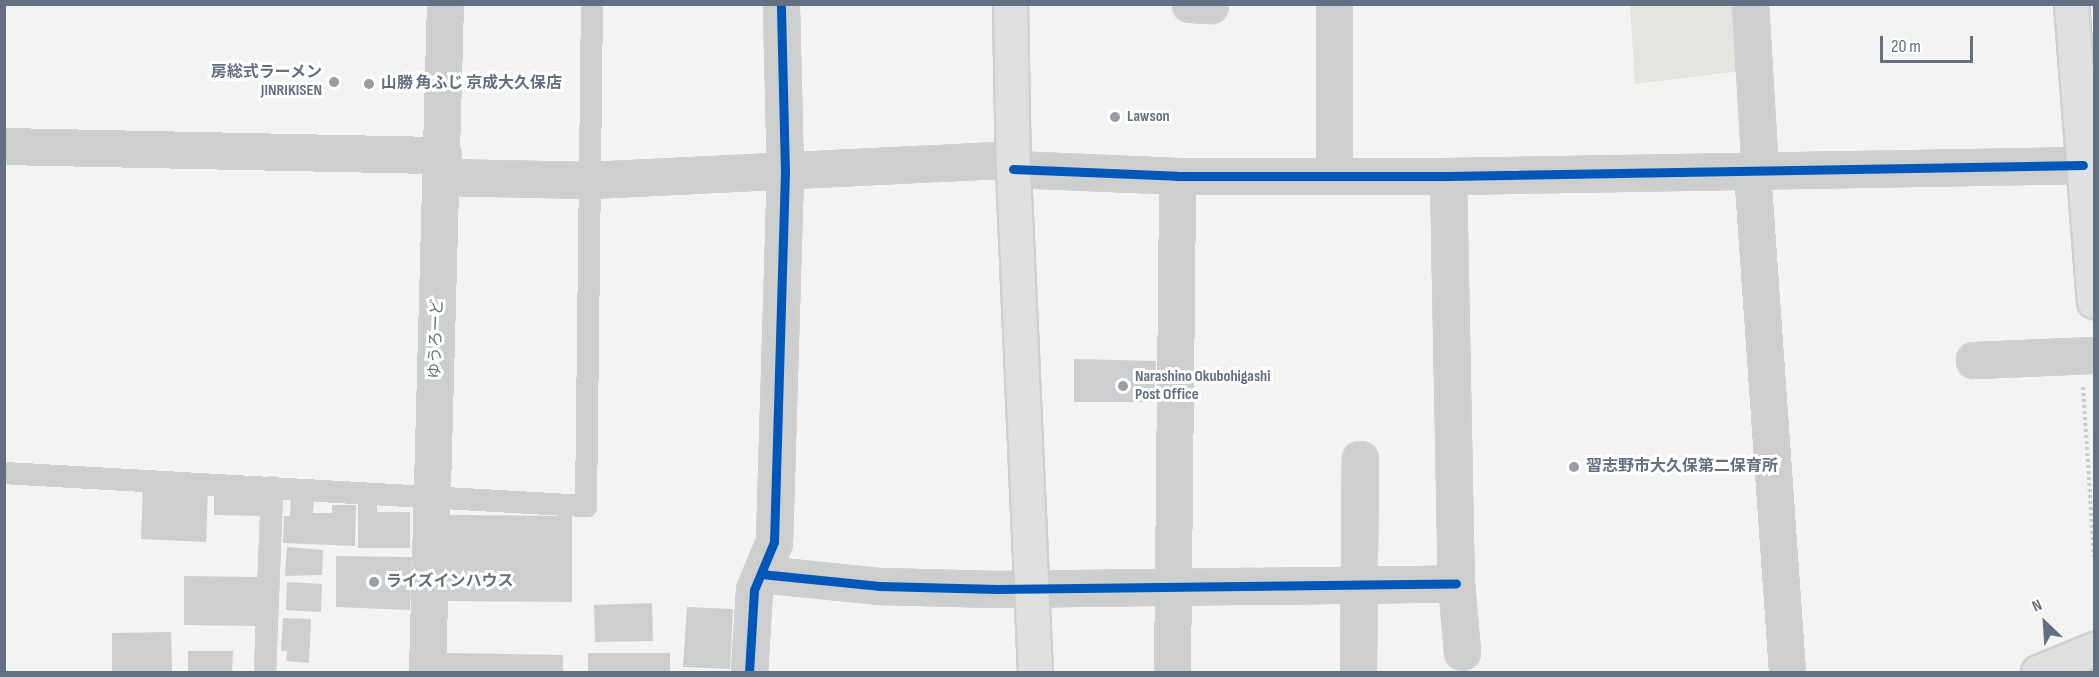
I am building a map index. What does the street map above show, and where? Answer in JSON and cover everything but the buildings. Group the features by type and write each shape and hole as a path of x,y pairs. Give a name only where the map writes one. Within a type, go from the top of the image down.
{"street":[{"name":"ゆうろーど","path":"427,672 446,4"},
{"path":"749,672 754,590 774,542 785,172 781,4"},
{"path":"1010,4 1012,164 1035,672"},
{"path":"1190,4 1210,5"},
{"path":"1334,4 1334,176"},
{"path":"1750,4 1756,171 1787,672"},
{"path":"2072,4 2094,301"},
{"path":"4,146 443,166 590,180 1012,164 1177,176 1448,176 2083,165"},
{"path":"1172,672 1177,176"},
{"path":"1448,176 1456,583 1462,652"},
{"path":"1974,360 2094,355"},
{"path":"1358,672 1360,459"},
{"path":"761,574 880,586 1031,589 1456,583"},
{"path":"2038,672 2094,649"}],"lane":[{"path":"4,473 585,506 592,4"},
{"path":"265,672 272,487"}],"shaded area":[{"path":"1630,5 1738,5 1742,71 1635,84"}],"cycle path":[{"path":"749,672 754,590 774,542 785,172 781,4"},
{"path":"1013,169 1177,176 1448,176 2083,165"},
{"path":"761,574 880,586 997,589 1456,583"}],"place":[{"name":"房総式ラーメン JINRIKISEN","path":"334,82"},
{"name":"山勝 角ふじ 京成大久保店","path":"369,84"},
{"name":"Lawson","path":"1115,117"},
{"name":"Narashino Okubohigashi Post Office","path":"1123,386"},
{"name":"習志野市大久保第二保育所","path":"1574,467"},
{"name":"ライズインハウス","path":"374,582"}]}
